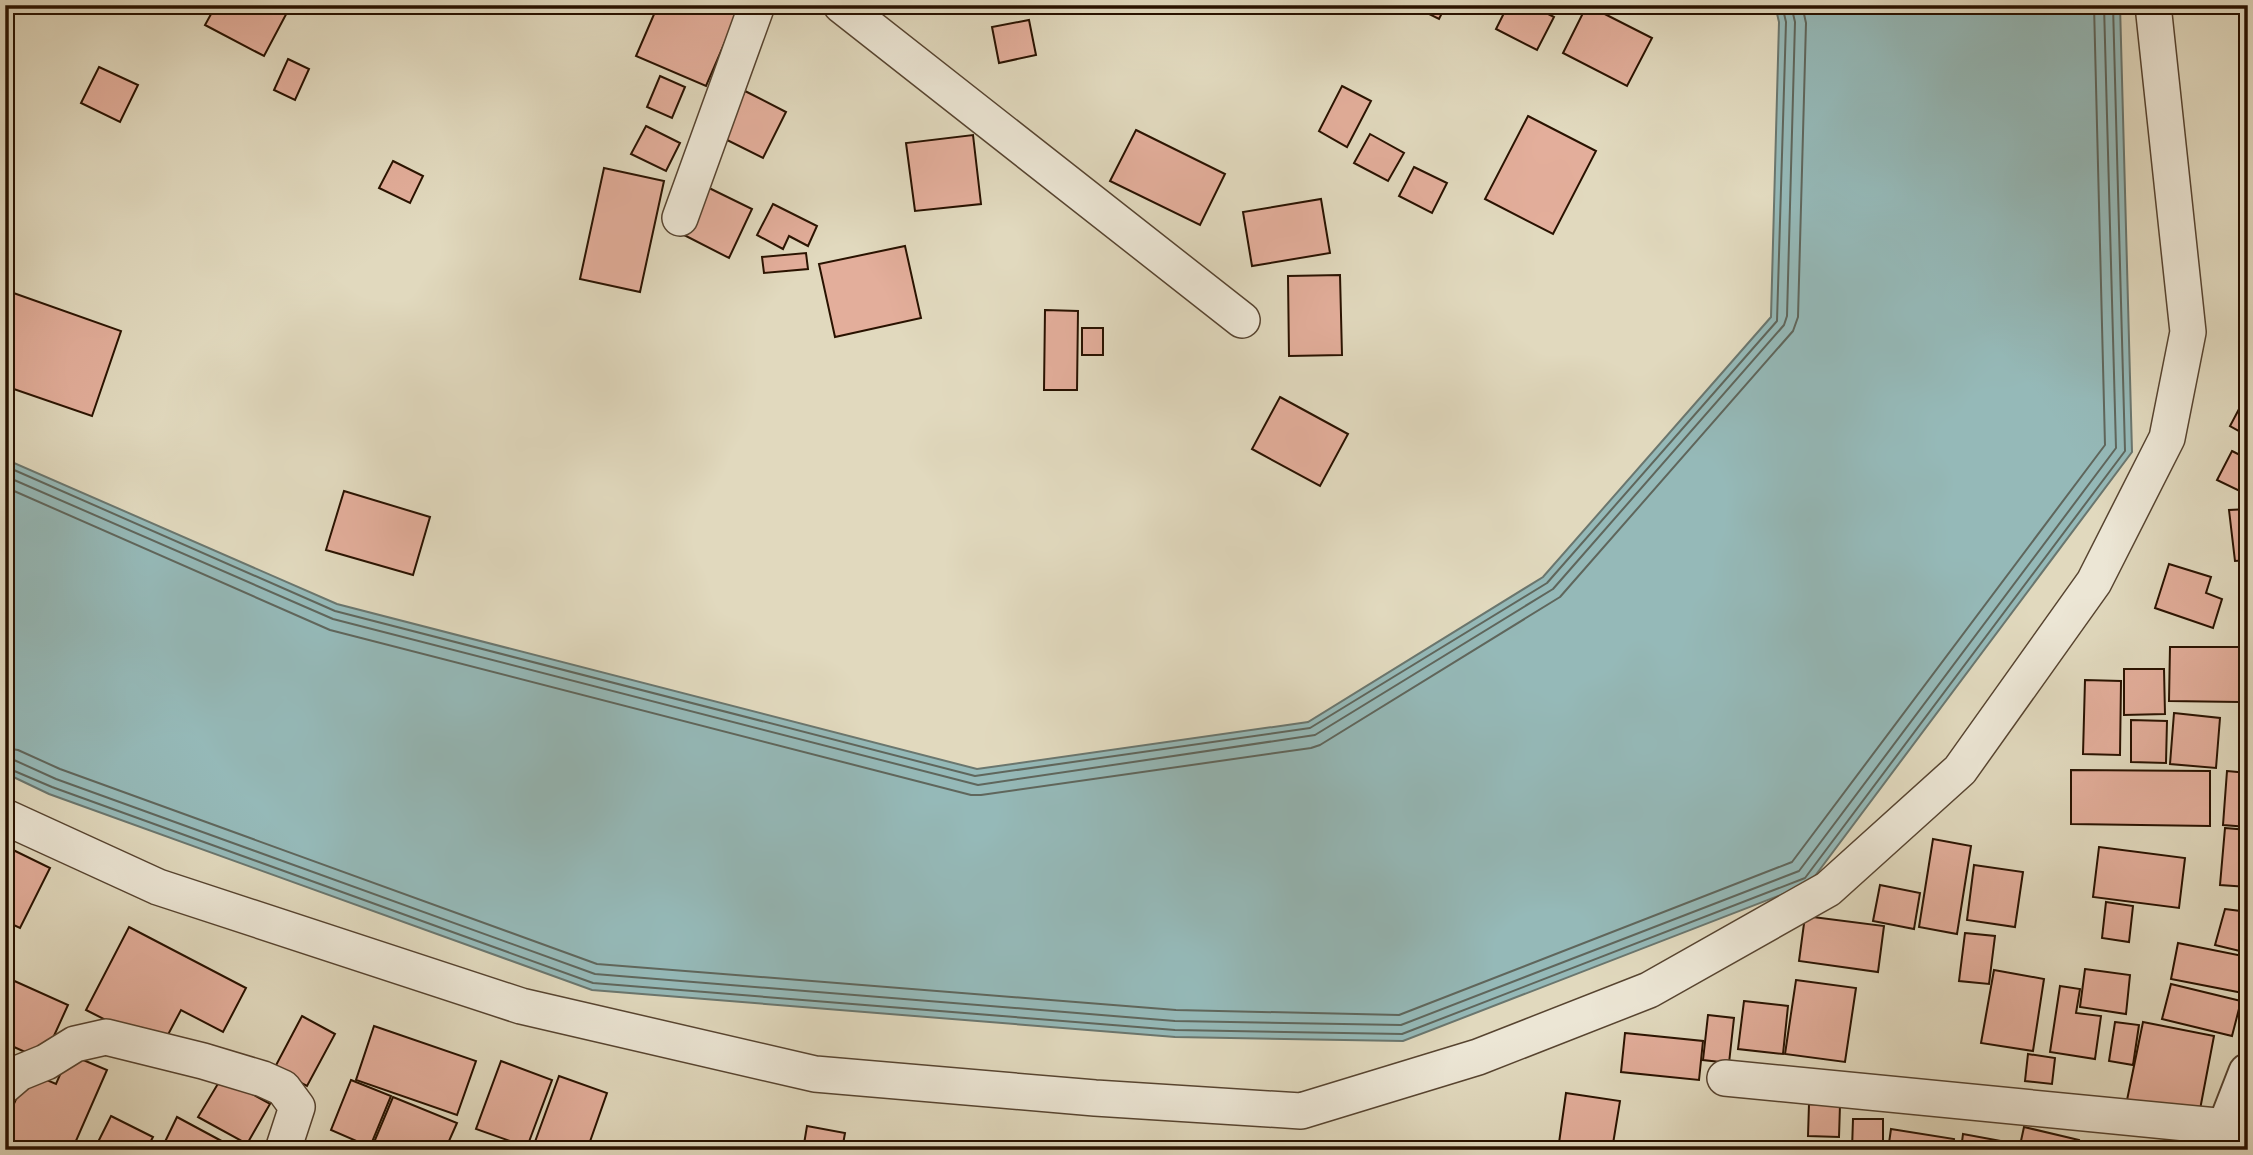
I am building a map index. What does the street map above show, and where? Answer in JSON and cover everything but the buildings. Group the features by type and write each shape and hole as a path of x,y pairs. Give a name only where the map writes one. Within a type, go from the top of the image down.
{"street":[{"path":"680,218 757,5"},
{"path":"841,5 1242,320"},
{"path":"5,817 158,887 521,1006 815,1074 1095,1098 1301,1111 1478,1057 1648,990 1828,888 1960,770 2094,582 2167,438 2188,332 2153,5"},
{"path":"5,1085 19,1073 46,1062 75,1044 106,1037 203,1061 263,1079 283,1088 297,1107 283,1150"},
{"path":"1725,1078 2235,1113"}],"water":[{"path":"1775,5 2120,5 2132,452 1809,884 1403,1041 1175,1037 592,990 49,794 5,773 5,459 337,604 977,769 1308,722 1543,577 1771,317 1779,22"}]}
